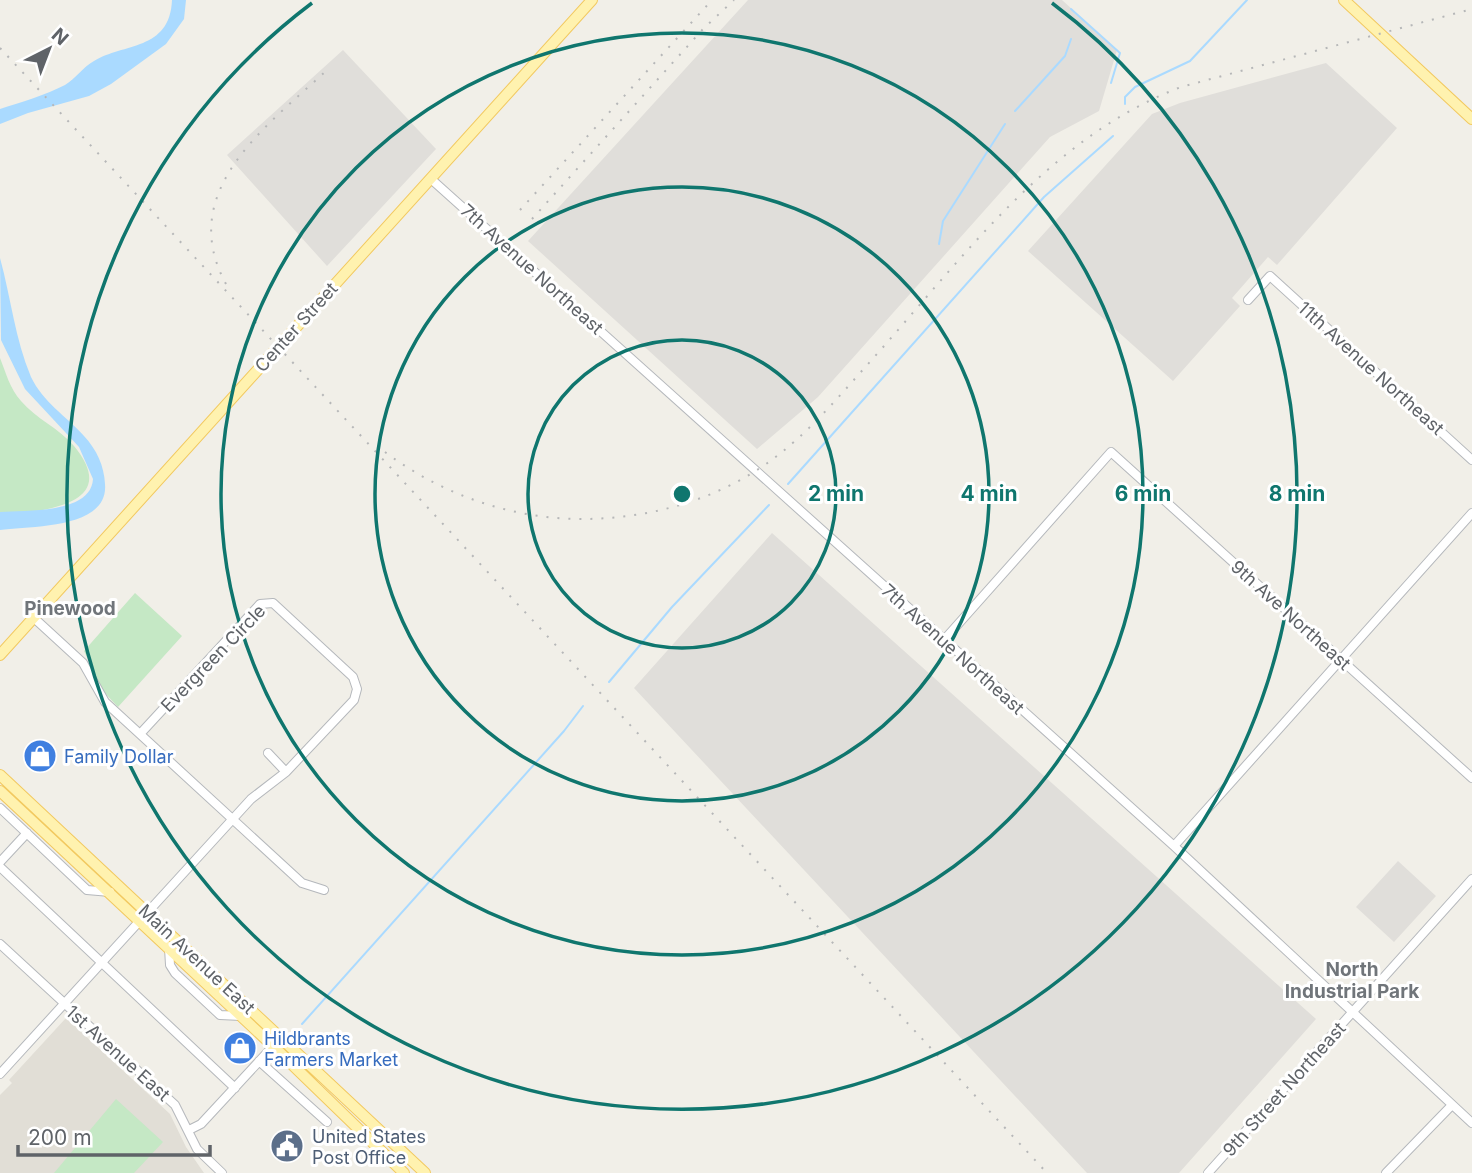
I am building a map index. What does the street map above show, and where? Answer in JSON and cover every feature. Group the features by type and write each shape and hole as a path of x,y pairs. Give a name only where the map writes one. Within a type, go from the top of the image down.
{"main road":[{"name":"Center Street","path":"0,655 592,0"},
{"path":"1345,0 1472,119"},
{"name":"Main Avenue East","path":"0,775 425,1173"},
{"name":"Main Avenue East","path":"0,791 273,1046 404,1173"}],"street":[{"name":"7th Avenue Northeast","path":"431,179 1174,846 1472,1123"},
{"name":"11th Avenue Northeast","path":"1248,300 1270,276 1472,460"},
{"name":"9th Ave Northeast","path":"944,640 1111,452 1472,778"},
{"path":"1174,846 1472,513"},
{"name":"Evergreen Circle","path":"0,1074 232,819 251,799 286,772 354,700 356,689 353,677 273,603 266,601 260,604 140,734"},
{"path":"34,618 83,663 105,702 302,883 324,890"},
{"path":"268,753 286,772"},
{"path":"0,808 87,890 96,893 110,892"},
{"path":"27,833 0,865 235,1088"},
{"name":"9th Street Northeast","path":"1208,1173 1472,879"},
{"name":"1st Avenue East","path":"0,944 175,1105 197,1149 222,1173"},
{"path":"189,1130 201,1124 281,1037"},
{"path":"259,1061 327,1122"},
{"path":"1386,1173 1452,1105"}],"shaded area":[{"path":"748,0 1062,0 1117,50 1099,111 1050,137 818,397 757,449 528,241"},
{"path":"343,50 436,149 327,266 227,155"},
{"path":"1326,63 1397,128 1277,265 1268,257 1232,298 1240,306 1173,381 1028,251 1152,114 1180,103"},
{"path":"772,533 1316,1019 1179,1173 1087,1173 634,688"},
{"path":"1398,861 1436,896 1394,942 1356,907"},
{"path":"66,1018 170,1114 186,1147 204,1173 0,1173 0,1095 12,1083 9,1080"}],"green space":[{"path":"0,358 17,396 74,446 87,466 89,482 83,494 70,502 35,512 0,516"},
{"path":"135,593 182,636 118,707 103,691 84,651"},
{"path":"116,1099 163,1142 134,1173 54,1173"}],"water":[{"path":"172,0 186,0 184,19 166,44 111,84 89,96 0,124 0,109 58,88 94,61 154,37 163,29 169,17"},
{"path":"0,258 17,333 31,377 48,401 89,441 103,471 103,499 95,510 82,517 48,526 0,530 0,512 40,510 70,504 81,499 89,490 93,479 79,447 25,389 1,340"}],"waterway":[{"path":"1125,104 1125,97 1135,87 1190,61 1247,0"},
{"path":"1071,9 1120,53 1111,83"},
{"path":"1015,111 1065,56 1071,39"},
{"path":"939,244 943,221 1005,124"},
{"path":"788,484 1044,197 1113,136"},
{"path":"609,682 672,607 769,505"},
{"path":"302,1024 564,731 583,706"}],"railway":[{"path":"520,210 712,0"},
{"path":"532,219 703,29 734,0"},
{"path":"385,452 453,492 503,509 555,518 628,516 673,507 717,492 773,459 816,421 1009,206 1089,137 1133,109 1181,87 1472,9"},
{"path":"0,48 1047,1173"},
{"path":"226,284 213,250 212,219 220,190 235,163 255,138 327,70"}],"place":[{"name":"Family Dollar","path":"40,756"},
{"name":"Hildbrants Farmers Market","path":"240,1048"},
{"name":"United States Post Office","path":"287,1146"}],"district":[{"name":"Pinewood","path":"70,608"},
{"name":"North Industrial Park","path":"1352,980"}]}
